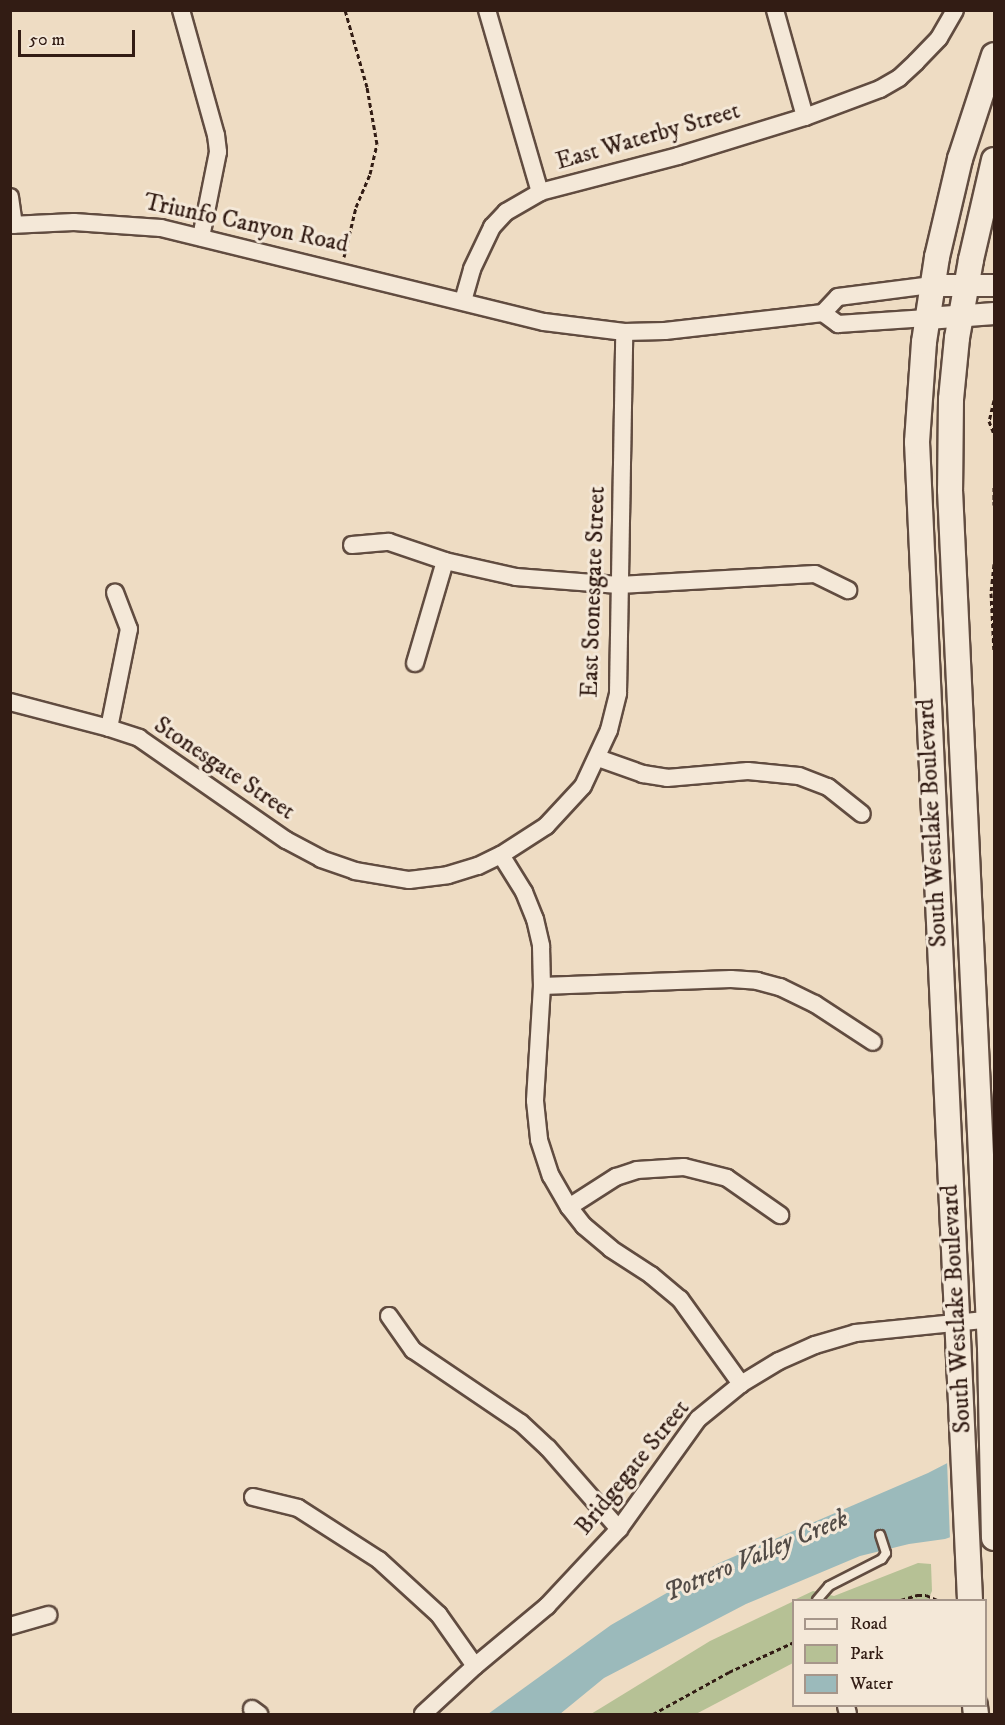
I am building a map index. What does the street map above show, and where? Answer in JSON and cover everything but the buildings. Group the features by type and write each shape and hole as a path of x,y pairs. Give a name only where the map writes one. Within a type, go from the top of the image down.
{"main road":[{"name":"South Westlake Boulevard","path":"970,1599 918,515 919,401 932,285 960,159 994,56"},
{"name":"South Westlake Boulevard","path":"994,160 965,285 951,399 950,490 991,1319 994,1538"}],"street":[{"path":"181,10 216,135 218,152 201,237"},
{"path":"487,10 540,192"},
{"path":"775,10 805,117"},
{"name":"East Waterby Street","path":"463,301 472,269 492,227 506,212 540,192 678,156 805,117 880,89 899,78 939,38 955,10"},
{"path":"10,197 12,225"},
{"name":"Triunfo Canyon Road","path":"12,225 74,222 126,224 201,237 544,322 624,332 665,331 823,313"},
{"path":"994,285 932,285 838,297 823,313 838,324 994,313"},
{"name":"East Stonesgate Street","path":"409,880 448,875 478,866 501,855 546,826 583,786 598,758 609,730 618,693 624,332"},
{"path":"352,545 389,542 445,561 516,577 619,585 815,574 848,591"},
{"path":"415,663 445,561"},
{"path":"109,728 129,629 115,593"},
{"name":"Stonesgate Street","path":"10,702 109,728 152,745 286,840 321,860 363,873 409,880"},
{"path":"598,758 643,774 667,778 748,771 799,776 828,787 862,814"},
{"path":"501,855 524,892 535,919 541,946 542,986 535,1101 539,1140 551,1176 569,1207 584,1226 611,1249 651,1275 681,1299 741,1384"},
{"path":"542,986 731,978 757,981 780,987 815,1004 873,1042"},
{"path":"569,1207 616,1178 637,1170 684,1167 727,1178 780,1215"},
{"path":"389,1316 413,1350 521,1423 548,1448 619,1529"},
{"name":"Bridgegate Street","path":"423,1714 475,1666 547,1606 619,1529 698,1419 741,1384 779,1361 815,1345 856,1333 991,1319"},
{"path":"253,1497 298,1508 379,1560 439,1615 475,1666"},
{"path":"10,1626 48,1615"}],"lane":[{"path":"818,1599 829,1586 882,1559 886,1553 880,1535"}],"path":[{"path":"341,271 356,207 370,174 377,144 367,87 345,10"},
{"path":"994,400 989,421 994,434"},
{"path":"994,487 994,505"},
{"path":"994,564 991,592 994,652"},
{"path":"904,1599 917,1595 926,1595 935,1599"},
{"path":"653,1714 729,1672 792,1643"}],"green space":[{"path":"918,1563 931,1564 932,1591 928,1599 796,1599 813,1591 834,1596"},
{"path":"792,1602 792,1664 696,1714 591,1714 710,1641"}],"water":[{"name":"Potrero Valley Creek","path":"994,1439 994,1522 945,1539 909,1544 860,1556 746,1604 604,1678 560,1714 488,1714 611,1625 719,1563 928,1473"}],"pier":[{"path":"993,1436 994,1525 950,1540 947,1460"}]}
